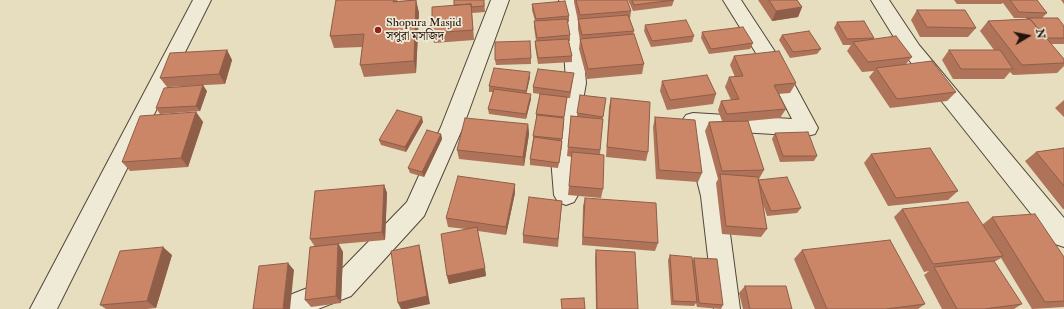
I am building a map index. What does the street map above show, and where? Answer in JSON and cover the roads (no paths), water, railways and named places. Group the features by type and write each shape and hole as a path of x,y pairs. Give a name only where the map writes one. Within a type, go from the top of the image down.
{"street":[{"path":"43,309 202,0"},
{"path":"286,309 342,287 416,209 452,127 500,0"},
{"path":"566,195 562,158 576,83 571,13 568,0"},
{"path":"727,309 714,196 693,121 807,128 778,72 732,0"},
{"path":"880,0 912,50 1064,236"}],"place":[{"name":"Shopura Masjid সপুরা মসজিদ","path":"378,30"}]}
